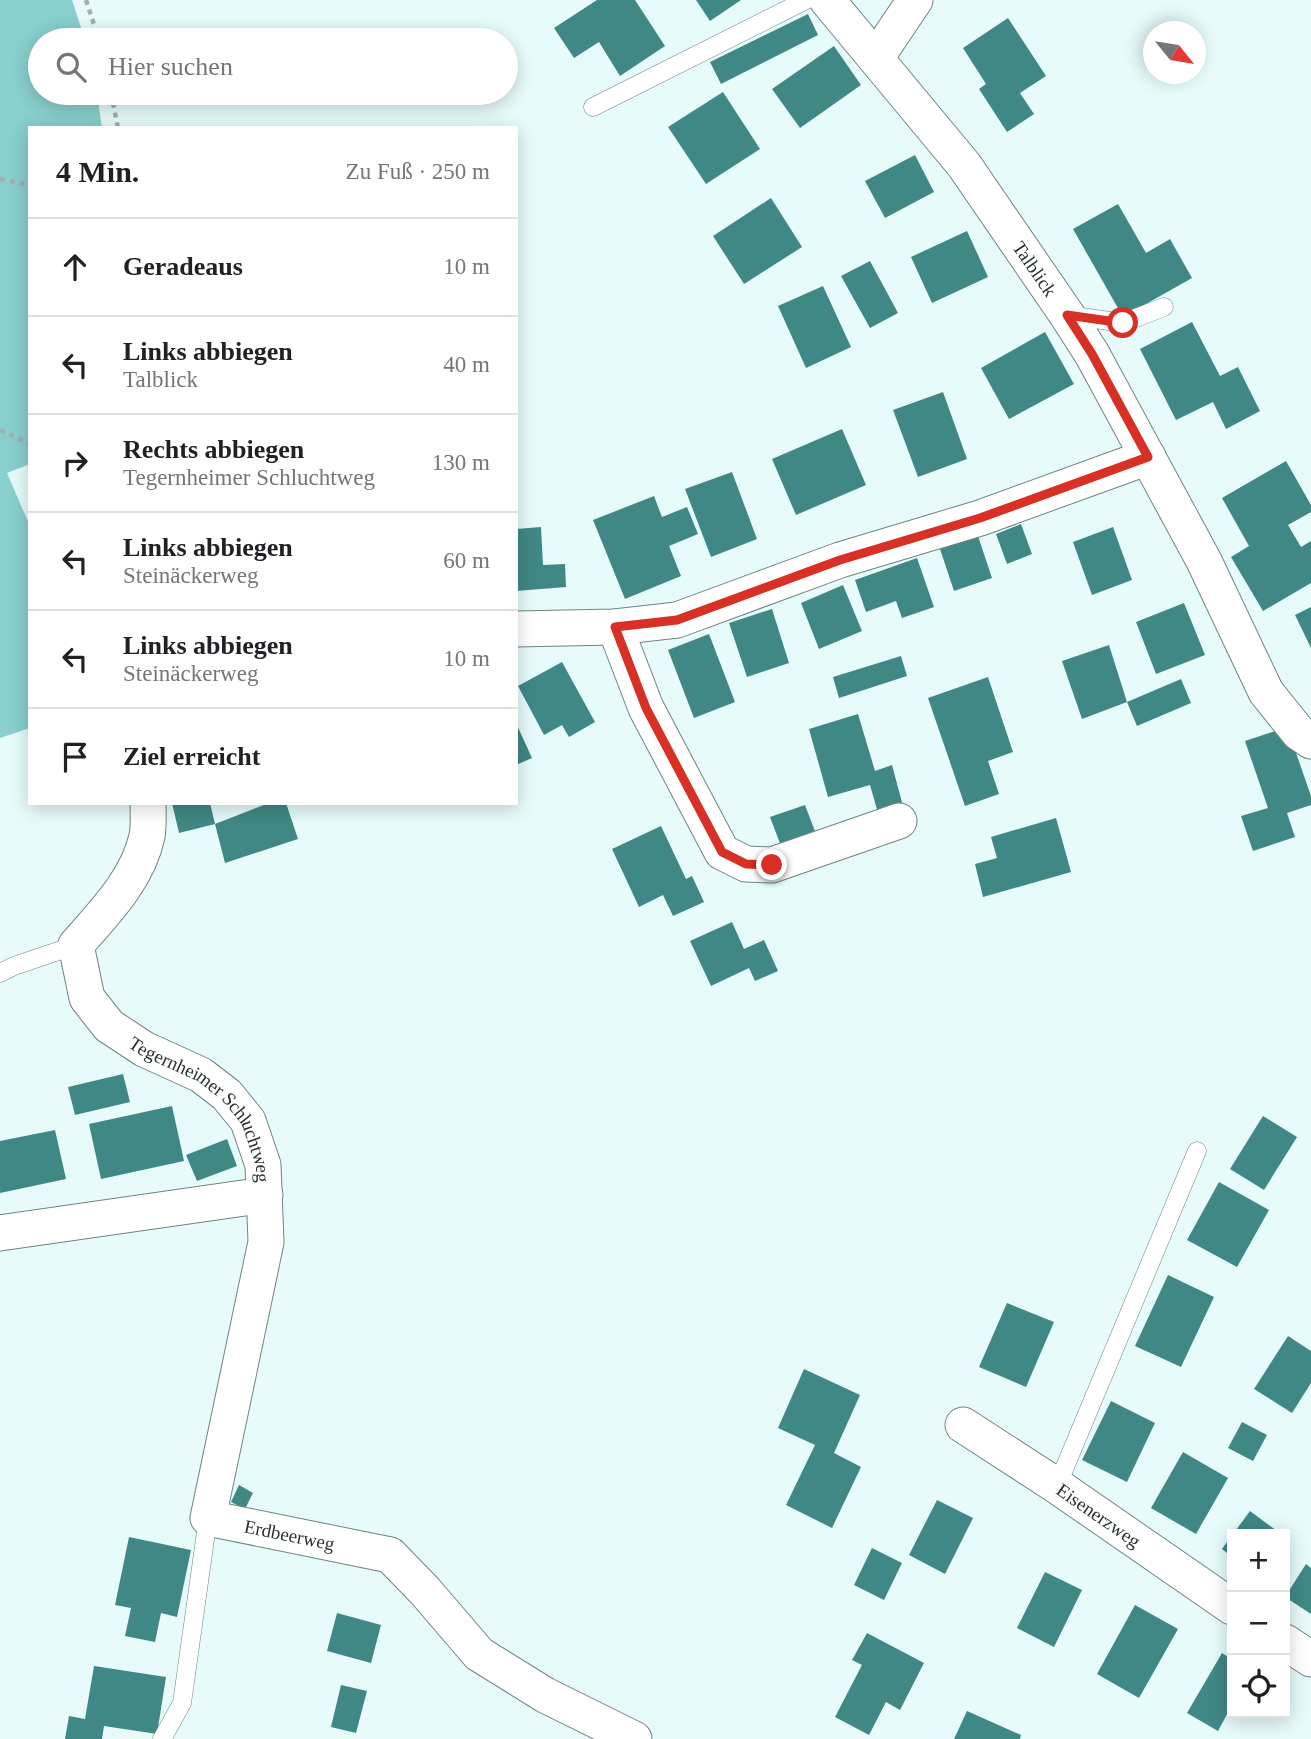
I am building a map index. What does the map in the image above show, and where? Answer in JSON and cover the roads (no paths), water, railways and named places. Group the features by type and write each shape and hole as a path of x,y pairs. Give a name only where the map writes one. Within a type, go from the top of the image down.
{"street":[{"name":"Talblick","path":"827,0 964,165 1067,315 1092,354 1204,561 1266,692 1299,733 1311,741"},
{"path":"876,58 915,0"},
{"path":"518,629 615,627 677,620 840,560 980,518 1148,457"},
{"path":"615,627 646,708 722,852 746,864 772,865 899,821"},
{"path":"76,945 111,904 137,864 147,835 148,805"},
{"name":"Tegernheimer Schluchtweg","path":"0,1233 265,1195 263,1165 248,1121 227,1095 201,1075 144,1049 109,1026 87,998 76,945"},
{"path":"208,1518 266,1242 265,1195"},
{"name":"Eisenerzweg","path":"963,1425 1057,1486 1227,1604"},
{"name":"Erdbeerweg","path":"208,1518 390,1555 479,1654 545,1695 634,1739"},
{"path":"1290,1645 1311,1659"}],"lane":[{"path":"593,107 806,0"},
{"path":"1067,315 1123,323 1164,307"},
{"path":"0,974 14,966 76,945"},
{"path":"1057,1486 1197,1151"},
{"path":"162,1739 182,1703 208,1518"}]}
